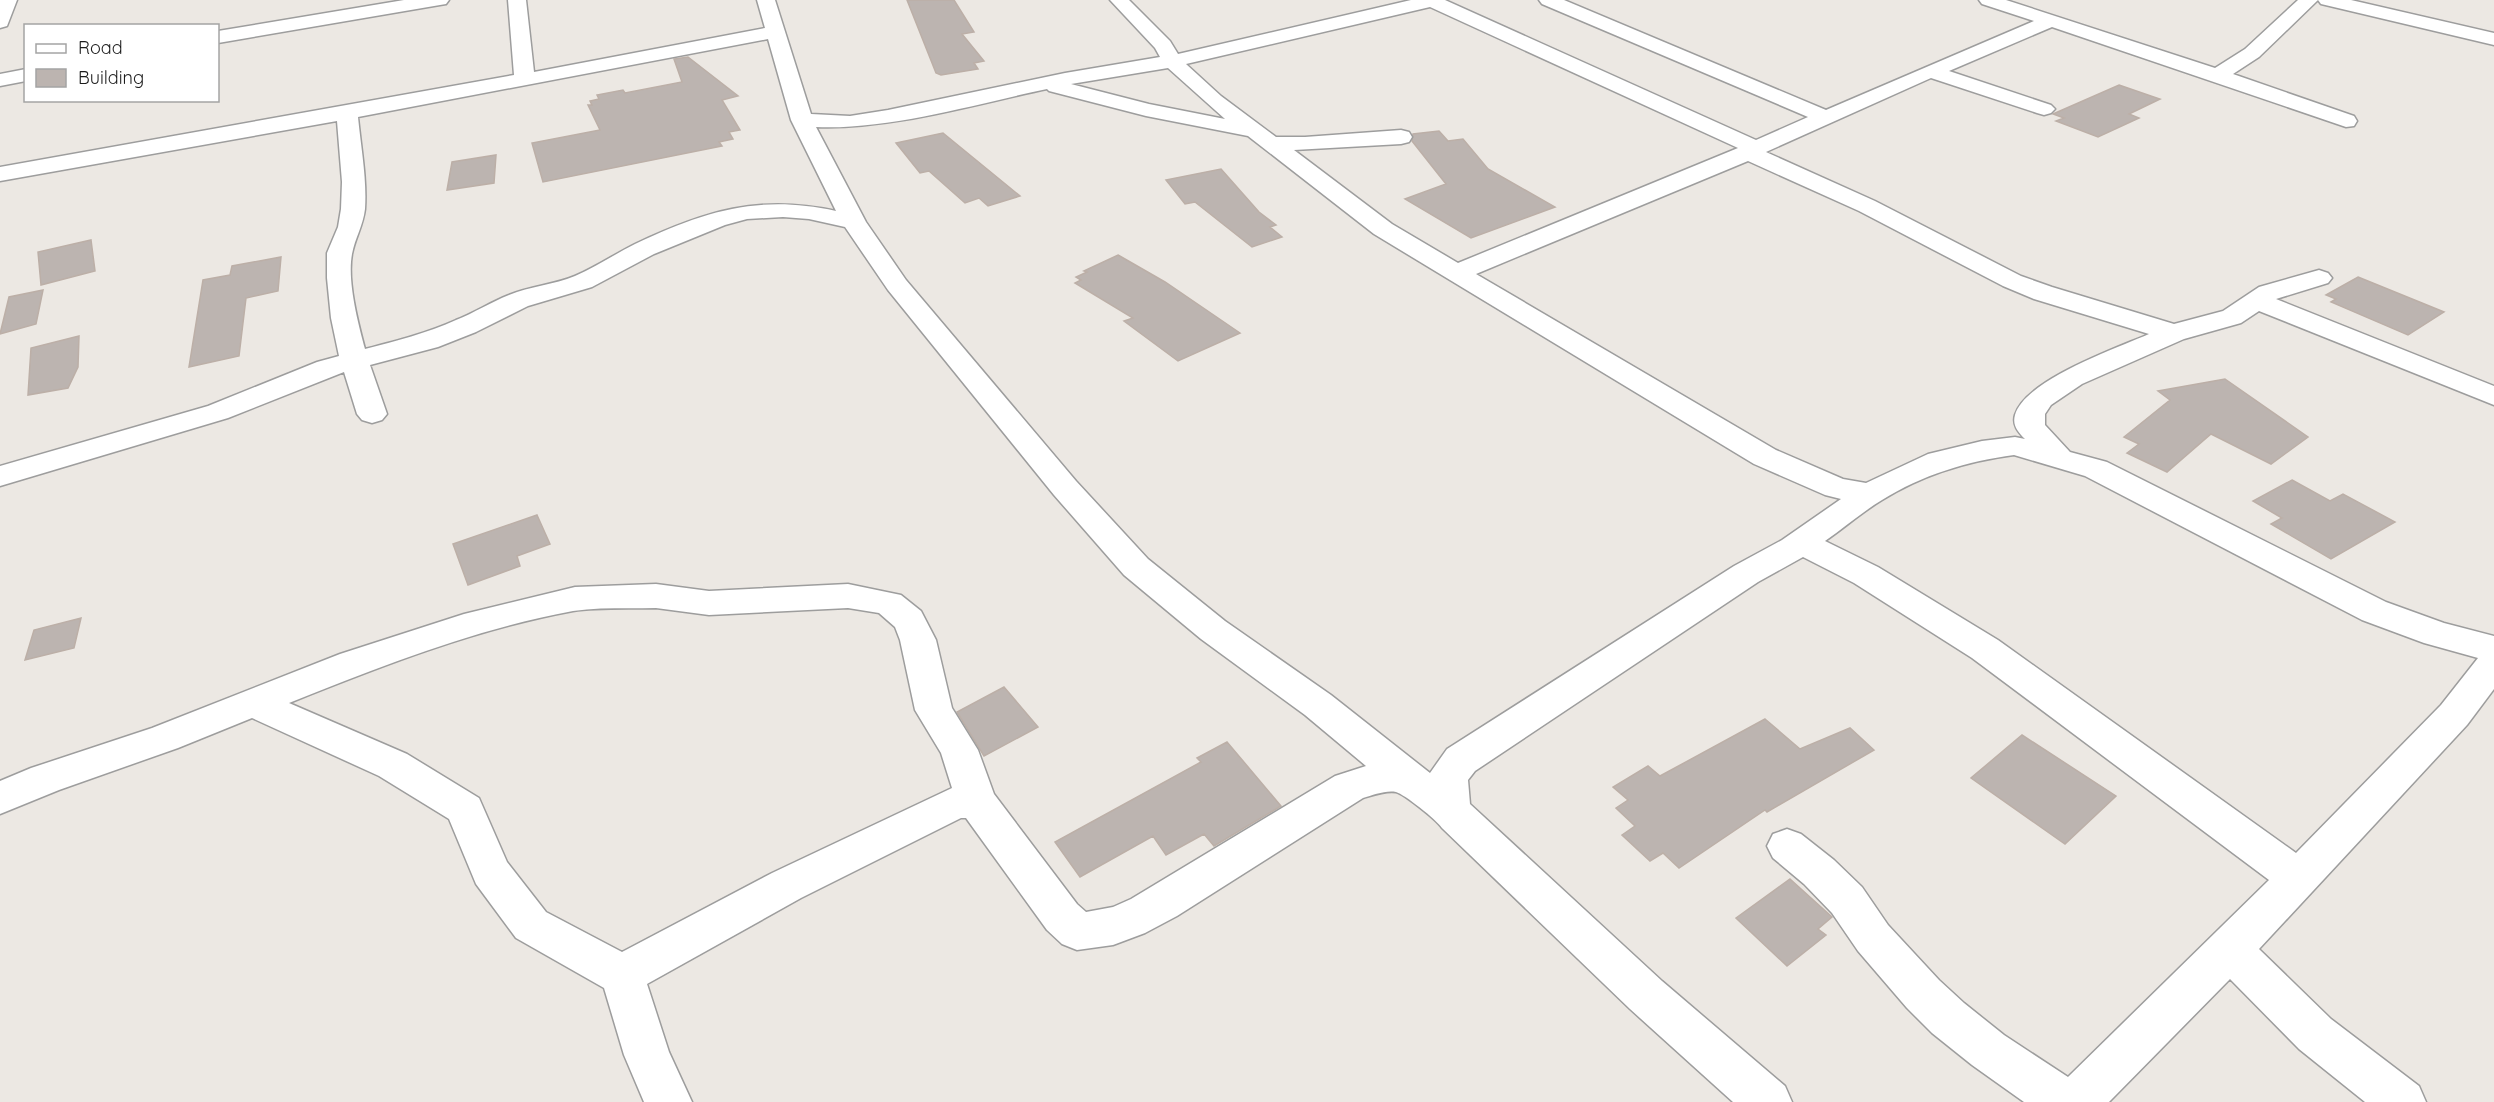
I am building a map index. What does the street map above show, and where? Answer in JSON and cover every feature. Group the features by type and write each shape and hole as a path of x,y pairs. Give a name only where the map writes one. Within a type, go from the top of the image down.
{"street":[{"path":"0,22 8,0"},
{"path":"285,24 288,0"},
{"path":"219,37 440,0"},
{"path":"517,0 524,78"},
{"path":"766,0 802,120 854,222 897,285 1065,488 1136,567 1213,630 1318,705 1450,807 1646,994 1768,1102"},
{"path":"1119,0 1163,45 1172,61 1214,100 1383,230 1727,436 1805,476 1836,488 1869,493"},
{"path":"802,120 860,121 1040,84 1172,61 1433,0 1867,206 2012,281 2043,293 2174,333"},
{"path":"1548,0 1828,118"},
{"path":"1988,0 2217,75 2346,121"},
{"path":"2327,0 2494,39"},
{"path":"2217,75 2252,53 2300,1"},
{"path":"1346,5 1365,16"},
{"path":"1456,273 1639,199 1828,118 1930,71 2051,21"},
{"path":"0,174 776,32"},
{"path":"1930,71 2044,108"},
{"path":"0,80 24,75"},
{"path":"1040,84 1262,137 1305,144 1401,136"},
{"path":"347,112 353,172 351,224 339,253 339,270 352,361 372,414"},
{"path":"783,210 820,189 830,174"},
{"path":"0,476 218,411 352,361 428,340 466,326 519,300 583,282 645,249 716,220 746,212 783,210 809,212 854,222"},
{"path":"2058,457 2030,427 2030,414 2040,399 2072,378 2098,365 2174,333 2232,316 2268,293 2319,278"},
{"path":"2257,301 2494,396"},
{"path":"1450,807 1448,777 1461,760 1737,580 1810,536 1869,493 1939,461 1982,450 2015,446 2096,469 2374,611 2436,634 2494,649"},
{"path":"1805,476 1824,503 1810,536"},
{"path":"1810,536 1866,575 1985,649 2298,878"},
{"path":"0,798 45,779 165,738 352,663 464,626 575,599 656,596 709,603 848,596 877,599 889,603 909,620 918,640 934,710 959,750 976,801 1062,917 1077,931 1095,932 1126,922 1164,904 1349,787 1378,776 1396,775 1411,779"},
{"path":"2076,1102 2230,950 2454,715 2494,662"},
{"path":"253,703 393,765 465,809 491,872 531,925 622,975 647,1055 668,1102"},
{"path":"622,975 694,933 807,874 955,803 976,801"},
{"path":"1787,846 1819,872 1847,900 1873,938 1923,994 1948,1018 1988,1050 2064,1102"},
{"path":"2230,950 2315,1035 2402,1102"}],"building":[{"path":"907,0 954,0 974,32 962,34 984,61 974,63 978,69 941,75 936,73"},
{"path":"688,57 738,96 722,100 740,130 729,132 733,139 719,142 722,146 543,182 532,143 600,130 588,105 592,105 590,101 599,99 597,95 623,90 625,93 682,82 674,59"},
{"path":"2119,85 2160,99 2129,114 2139,118 2098,137 2056,121 2064,118 2053,114"},
{"path":"1439,131 1448,141 1463,139 1488,169 1555,207 1471,238 1405,199 1446,184 1412,141 1413,134"},
{"path":"943,133 1020,196 988,206 979,198 965,203 929,171 920,173 896,143"},
{"path":"496,155 494,183 447,190 452,162"},
{"path":"1221,169 1259,212 1276,225 1270,227 1282,237 1252,247 1195,202 1185,204 1166,180"},
{"path":"91,240 95,271 41,285 38,252"},
{"path":"1118,255 1165,282 1240,333 1178,361 1124,321 1133,318 1075,283 1081,280 1076,277 1087,272 1084,271"},
{"path":"281,257 278,291 246,298 239,356 189,367 203,280 230,275 232,266"},
{"path":"2358,277 2444,312 2408,335 2331,302 2336,299 2326,295"},
{"path":"43,290 36,324 0,334 9,297"},
{"path":"79,336 78,367 68,388 28,395 31,348"},
{"path":"2225,379 2308,437 2271,464 2211,434 2167,472 2127,453 2139,444 2124,437 2170,400 2158,391"},
{"path":"2292,480 2330,501 2343,494 2395,522 2331,559 2271,524 2282,518 2253,501"},
{"path":"537,515 550,544 517,556 520,566 468,585 453,544"},
{"path":"81,618 74,648 25,660 34,630"},
{"path":"1004,687 1038,727 984,756 957,712"},
{"path":"1765,719 1800,749 1850,728 1874,750 1767,812 1765,810 1679,868 1663,853 1650,861 1622,835 1635,826 1616,808 1628,800 1613,787 1648,766 1660,776"},
{"path":"2022,735 2116,796 2065,844 1971,778"},
{"path":"1227,742 1281,806 1214,846 1204,834 1166,855 1153,836 1080,877 1055,842 1201,762 1197,758"},
{"path":"1790,879 1832,917 1818,929 1826,935 1787,966 1736,918"}]}
